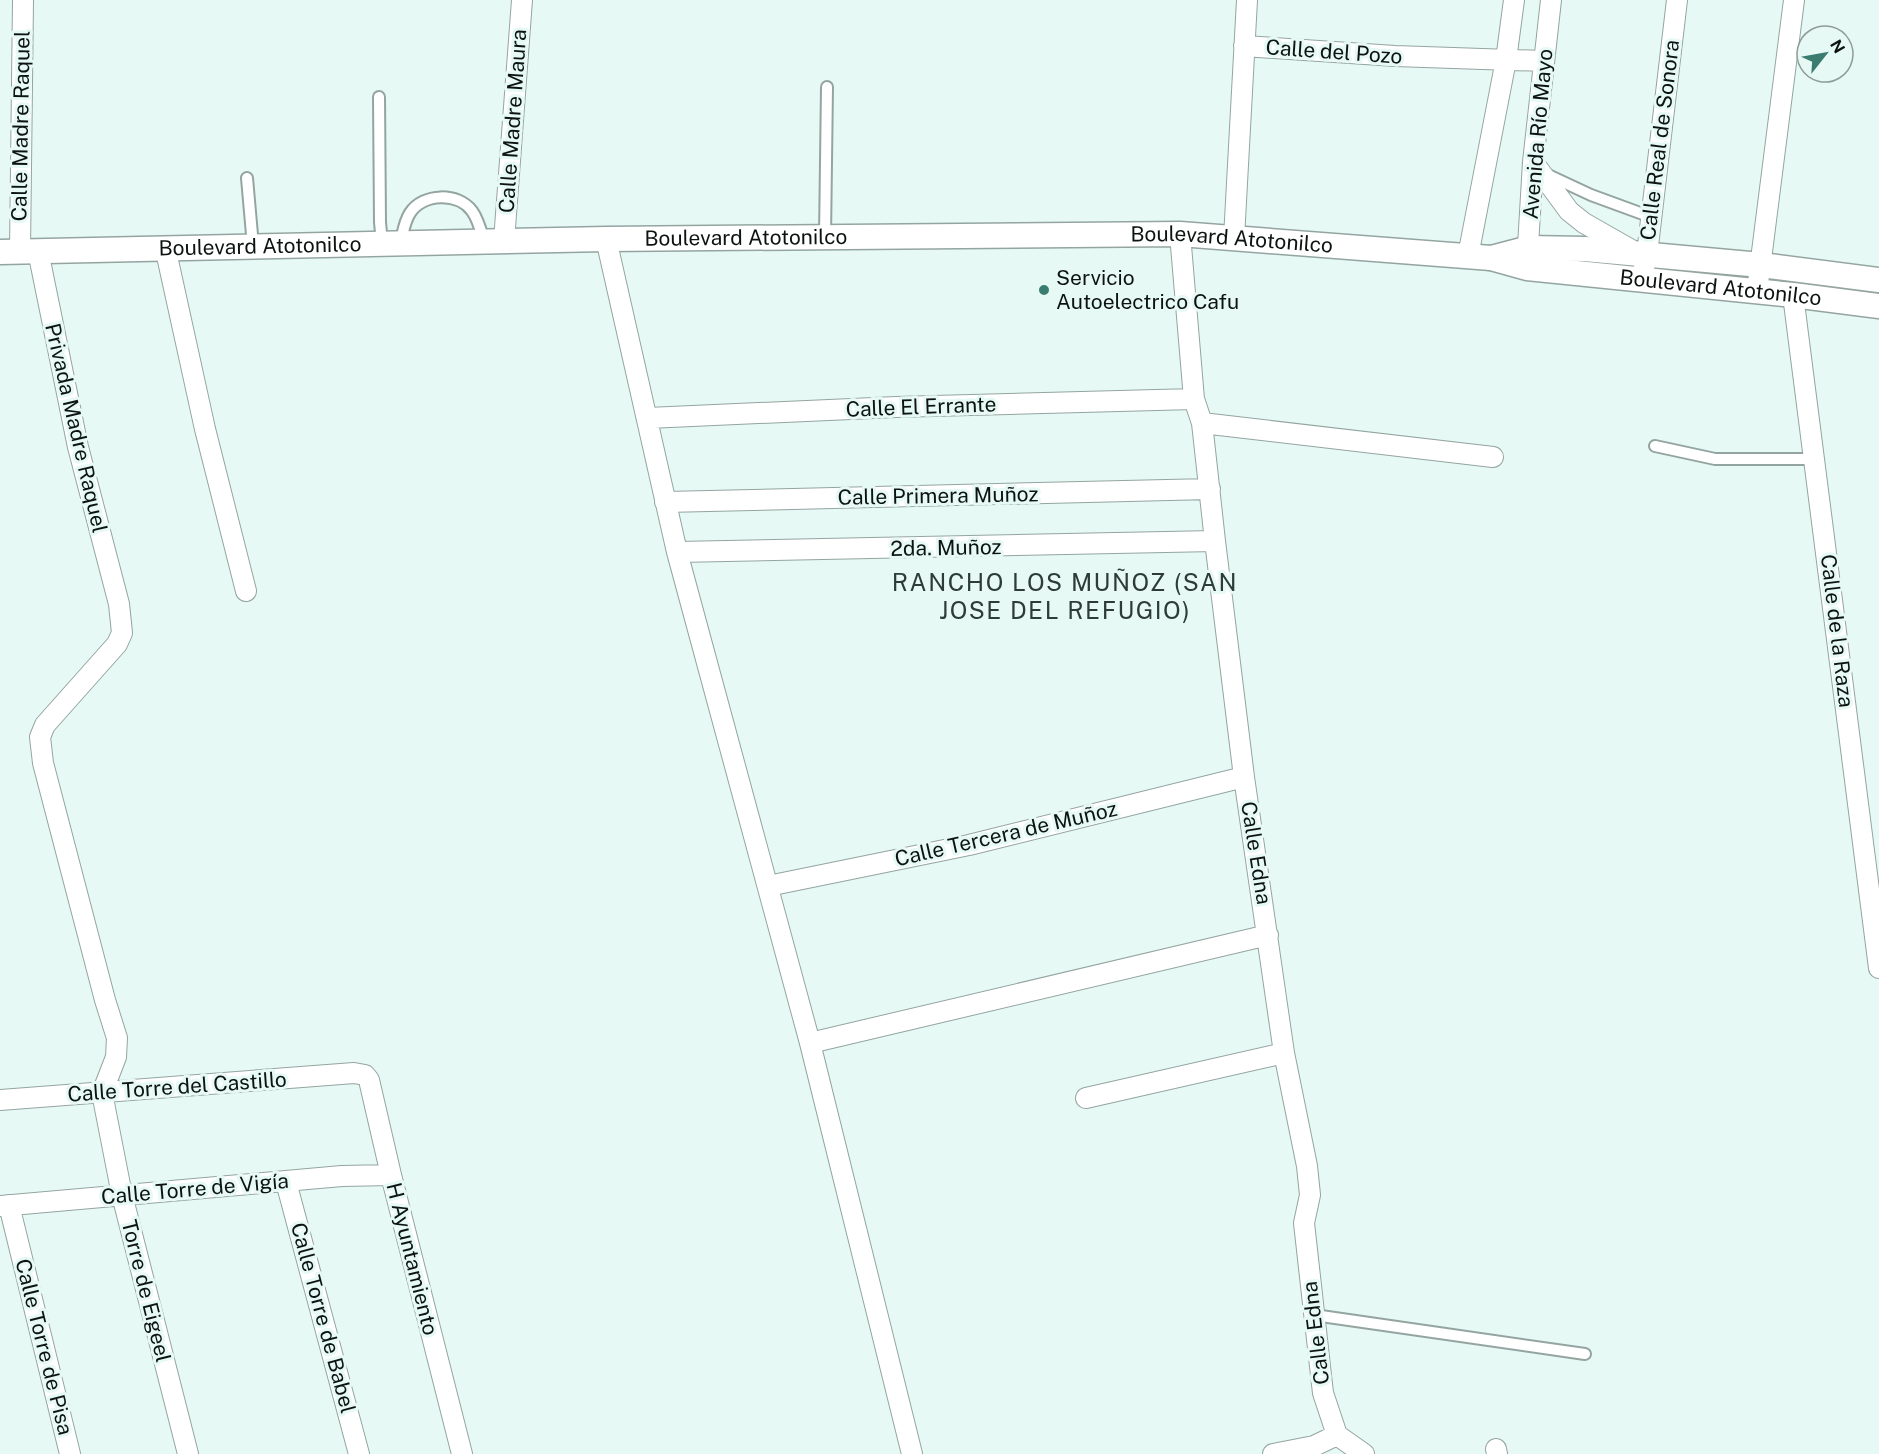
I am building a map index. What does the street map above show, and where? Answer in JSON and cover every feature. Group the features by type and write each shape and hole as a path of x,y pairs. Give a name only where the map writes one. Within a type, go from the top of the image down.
{"street":[{"name":"Calle Madre Raquel","path":"19,251 23,0"},
{"name":"Calle Madre Maura","path":"494,241 522,0"},
{"path":"1244,46 1247,0"},
{"path":"1480,257 1514,0"},
{"name":"Avenida Río Mayo","path":"1528,258 1543,61 1551,0"},
{"name":"Calle Real de Sonora","path":"1641,279 1642,254 1651,217 1677,0"},
{"path":"1757,291 1794,0"},
{"name":"Calle del Pozo","path":"1234,238 1244,46 1395,56 1543,61"},
{"path":"1536,166 1569,211 1584,223 1642,254"},
{"name":"Boulevard Atotonilco","path":"19,251 606,239 1180,234 1480,257 1528,258 1642,254 1761,265 1879,280"},
{"name":"Calle Edna","path":"1180,234 1194,399 1202,423 1244,777 1284,1053 1307,1166 1310,1195 1304,1223 1323,1393 1337,1435"},
{"path":"606,239 677,552 810,1043 912,1454"},
{"path":"165,247 205,429 246,591"},
{"name":"Privada Madre Raquel","path":"19,251 51,322 78,447 119,604 122,633 117,644 45,725 40,737 43,763 117,1038 117,1057 102,1093"},
{"name":"Boulevard Atotonilco","path":"1528,258 1641,279 1879,306"},
{"name":"Calle de la Raza","path":"1792,295 1874,877 1879,968"},
{"path":"1879,299 1879,306"},
{"name":"Calle El Errante","path":"648,418 896,407 1194,399"},
{"path":"1202,423 1493,457"},
{"name":"Calle Primera Muñoz","path":"665,502 1210,489"},
{"name":"2da. Muñoz","path":"677,552 1215,541"},
{"name":"Calle Tercera de Muñoz","path":"768,886 969,845 1244,777"},
{"path":"810,1043 1268,935"},
{"path":"1086,1098 1284,1053"},
{"name":"Calle Torre del Castillo","path":"0,1100 354,1073"},
{"name":"H Ayuntamiento","path":"354,1073 365,1075 369,1080 462,1454"},
{"name":"Torre de Eigeel","path":"102,1093 122,1195 188,1454"},
{"name":"Calle Torre de Vigía","path":"5,1206 342,1176 391,1175"},
{"name":"Calle Torre de Babel","path":"286,1182 359,1454"},
{"name":"Calle Torre de Pisa","path":"5,1206 70,1454"},
{"path":"1273,1454 1314,1446 1337,1435 1364,1454"}],"lane":[{"path":"825,238 826,87"},
{"path":"379,97 380,222 391,244"},
{"path":"1536,166 1591,195 1651,217"},
{"path":"247,178 254,246"},
{"path":"391,244 415,207 424,201 443,197 464,203 494,241"},
{"path":"1654,446 1715,459 1814,459"},
{"path":"1314,1315 1585,1354"}],"place":[{"name":"Servicio Autoelectrico Cafu","path":"1044,290"}],"district":[{"name":"RANCHO LOS MUÑOZ (SAN JOSE DEL REFUGIO)","path":"1065,597"}]}
